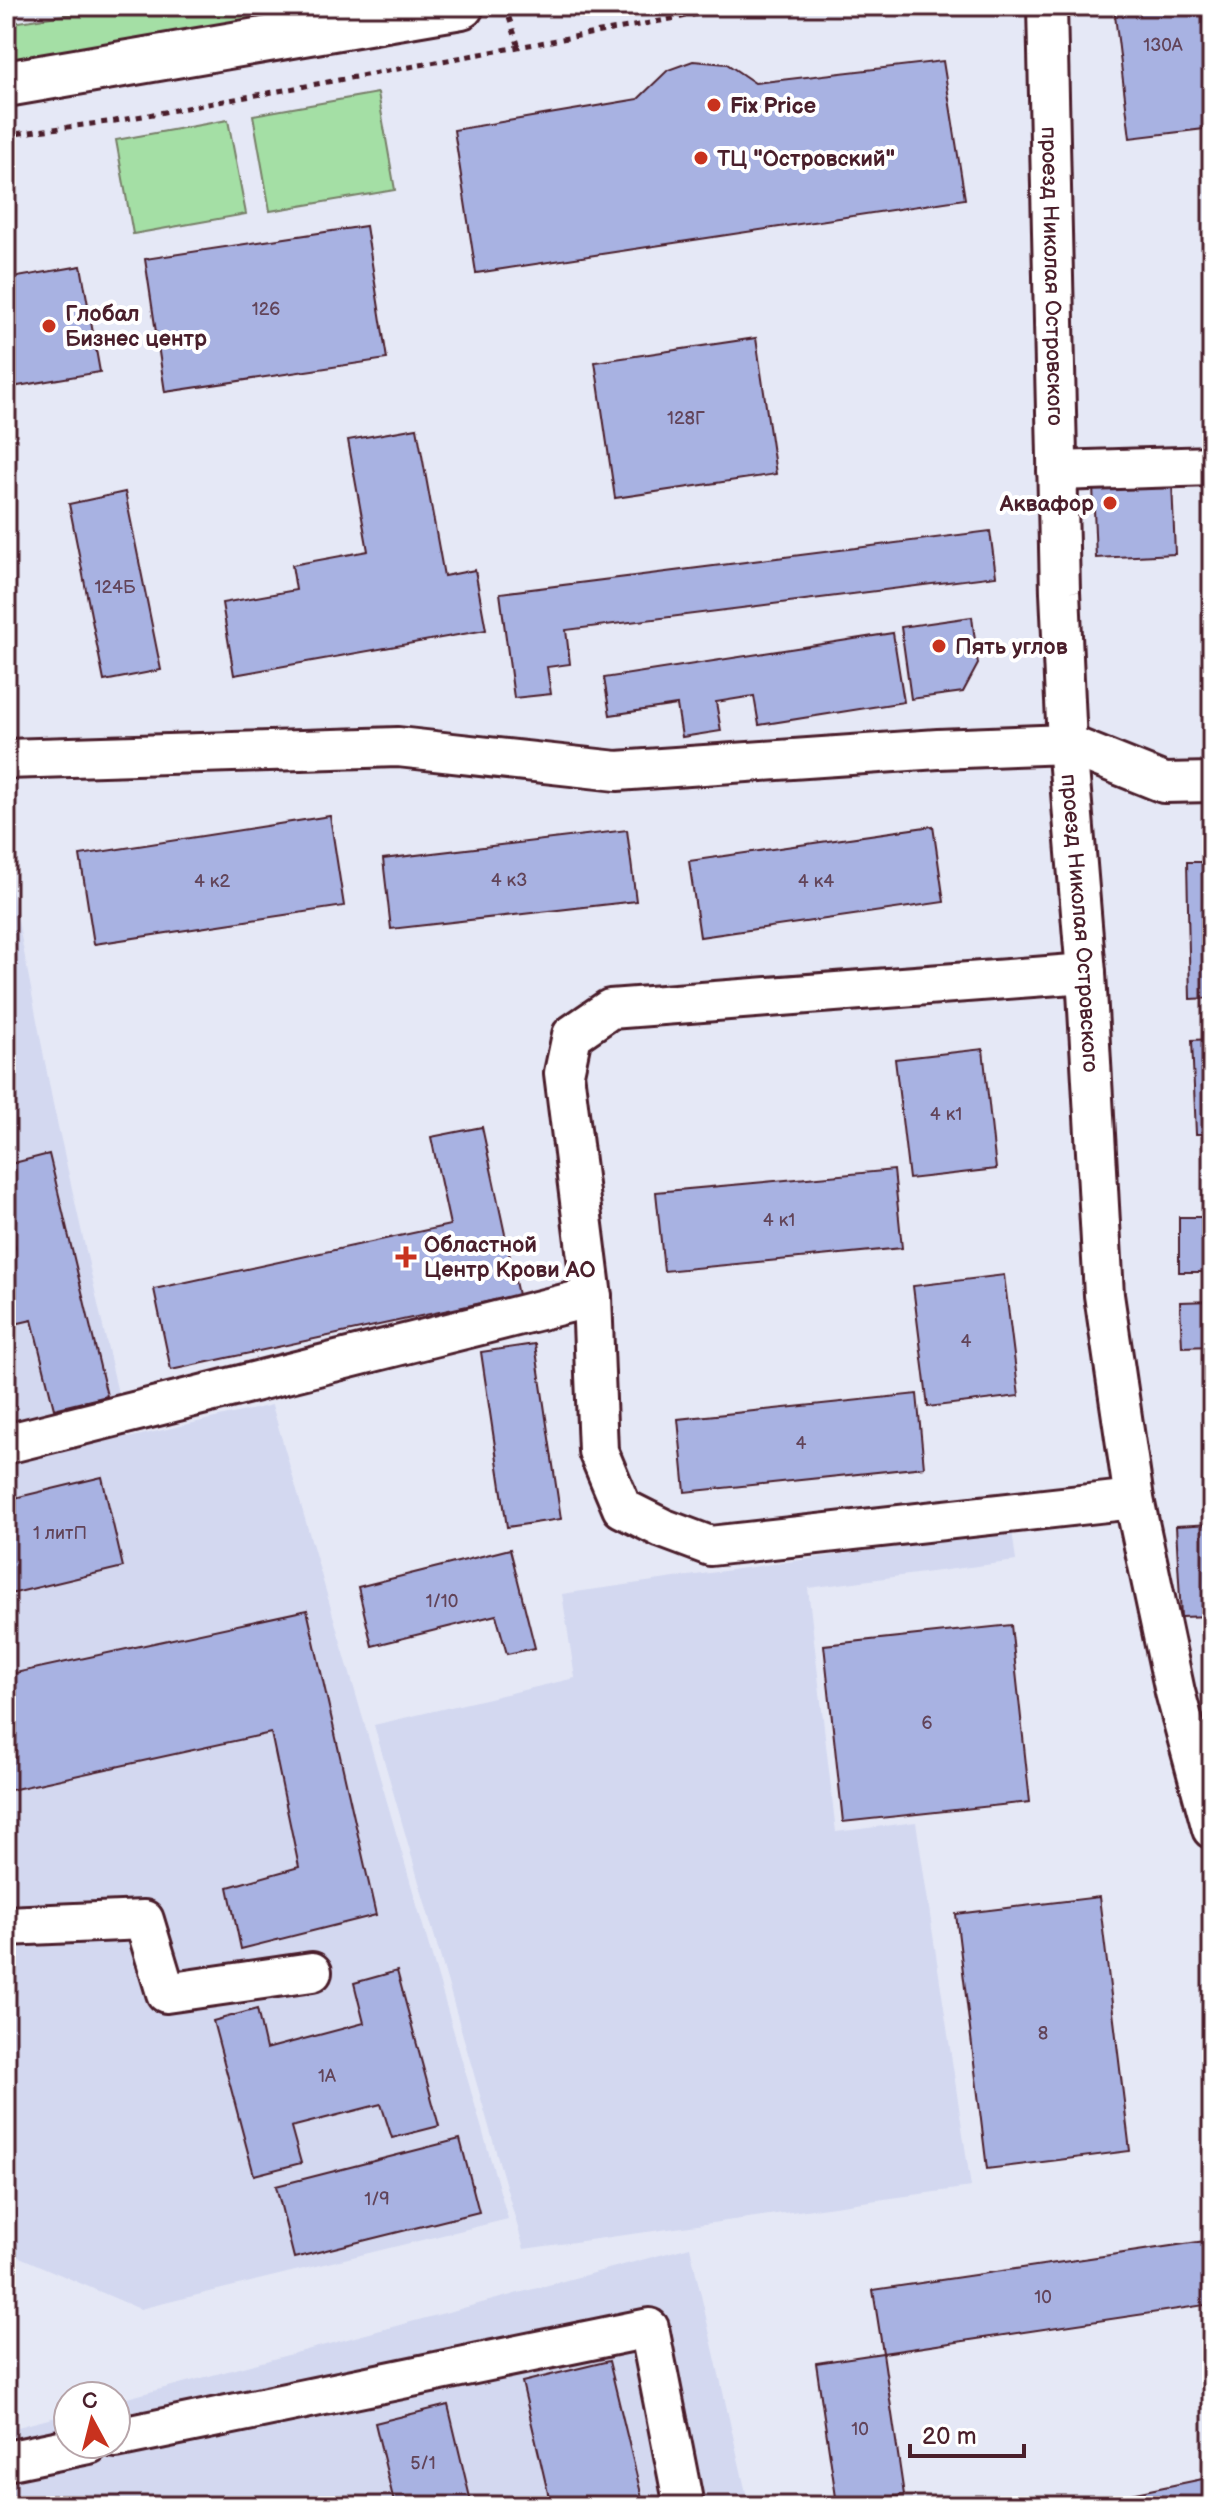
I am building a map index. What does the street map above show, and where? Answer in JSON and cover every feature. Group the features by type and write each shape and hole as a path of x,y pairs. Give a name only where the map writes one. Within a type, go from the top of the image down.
{"main road":[{"path":"6,84 461,6"}],"street":[{"name":"проезд Николая Островского","path":"1047,6 1057,471 1067,744 1086,973 1104,1295 1134,1499 1175,1692 1212,1829"},
{"path":"1057,471 1212,466"},
{"path":"6,759 398,747 617,771 938,749 1067,744 1164,783 1212,782"},
{"path":"1086,973 610,1009 572,1035 564,1073 592,1297 598,1451 622,1508 662,1528 710,1546 1134,1499"},
{"path":"6,1444 592,1297"},
{"path":"6,1926 144,1920 166,1993 312,1972"},
{"path":"132,2435 649,2328 684,2506"},
{"path":"6,2461 52,2452"}],"path":[{"path":"505,6 519,47"},
{"path":"6,135 115,121 742,6"}],"shaded area":[{"path":"6,858 53,1104 128,1438 272,1405 508,2219 140,2309 8,2252 6,2244"},
{"path":"1012,1530 1016,1561 808,1588 836,1832 916,1822 971,2187 524,2249 374,1725 575,1678 562,1594"},
{"path":"690,2247 749,2506 6,2506 6,2430 52,2418 52,2460 132,2460 132,2397"}],"green space":[{"path":"121,6 344,6 6,60 6,24"},
{"path":"378,93 395,190 270,211 253,115"},
{"path":"228,120 246,214 133,234 116,140"}],"building":[{"path":"1203,6 1212,84 1212,128 1130,138 1114,7"},
{"path":"693,61 727,64 755,83 943,61 965,199 476,273 454,130 638,99 668,70"},
{"path":"366,226 387,359 165,392 145,259"},
{"name":"Глобал Бизнес центр","path":"81,266 100,372 6,388 6,279"},
{"path":"756,338 776,474 615,498 595,362"},
{"path":"417,428 444,576 475,570 486,630 234,675 222,603 296,590 292,565 368,551 348,440"},
{"path":"1172,482 1175,554 1096,558 1093,485"},
{"path":"125,492 161,670 104,681 69,504"},
{"path":"990,531 996,576 566,630 570,664 547,667 551,694 514,698 500,593"},
{"name":"Пять углов","path":"972,617 978,664 963,692 911,699 901,627"},
{"path":"893,633 904,702 759,725 754,696 716,702 721,731 682,737 677,705 610,715 604,678"},
{"path":"330,816 344,906 94,944 80,855"},
{"path":"933,826 944,902 700,937 689,861"},
{"path":"627,830 636,901 391,929 383,859"},
{"path":"1187,862 1212,862 1212,998 1190,999"},
{"path":"1212,1039 1212,1134 1196,1134 1192,1040"},
{"path":"983,1049 996,1169 909,1179 895,1059"},
{"name":"Областной Центр Крови АО","path":"482,1127 518,1295 171,1370 154,1289 450,1225 431,1137"},
{"path":"49,1154 107,1396 54,1409 32,1320 6,1326 6,1250 15,1248 6,1209 6,1165"},
{"path":"894,1170 902,1248 664,1271 656,1192"},
{"path":"1179,1217 1212,1217 1212,1272 1179,1272"},
{"path":"1004,1275 1019,1396 928,1407 913,1286"},
{"path":"1212,1301 1212,1346 1182,1347 1180,1302"},
{"path":"535,1344 561,1519 507,1527 481,1352"},
{"path":"917,1394 924,1467 685,1492 678,1419"},
{"path":"102,1477 123,1567 6,1595 6,1500"},
{"path":"1212,1524 1212,1616 1181,1617 1176,1526"},
{"path":"510,1549 535,1648 507,1654 496,1615 372,1646 358,1587"},
{"path":"307,1610 376,1915 241,1949 228,1887 299,1867 271,1733 6,1791 6,1675"},
{"path":"1011,1625 1030,1802 843,1822 824,1645"},
{"path":"1099,1897 1130,2151 987,2169 956,1914"},
{"path":"397,1971 439,2126 392,2138 381,2104 291,2127 301,2163 254,2175 213,2021 257,2009 266,2049 364,2023 354,1983"},
{"path":"460,2139 479,2212 294,2258 276,2186"},
{"path":"1212,2240 1212,2304 883,2353 873,2290"},
{"path":"883,2353 904,2495 837,2504 816,2363"},
{"path":"609,2361 644,2506 551,2506 522,2382"},
{"path":"448,2405 472,2506 379,2506 394,2502 375,2423"},
{"path":"1212,2477 1212,2506 1073,2506"}],"place":[{"name":"Fix Price","path":"714,105"},
{"name":"ТЦ \"Островский\"","path":"701,158"},
{"name":"Глобал Бизнес центр","path":"49,326"},
{"name":"Аквафор","path":"1110,503"},
{"name":"Пять углов","path":"939,646"},
{"name":"Областной Центр Крови АО","path":"406,1257"}]}
